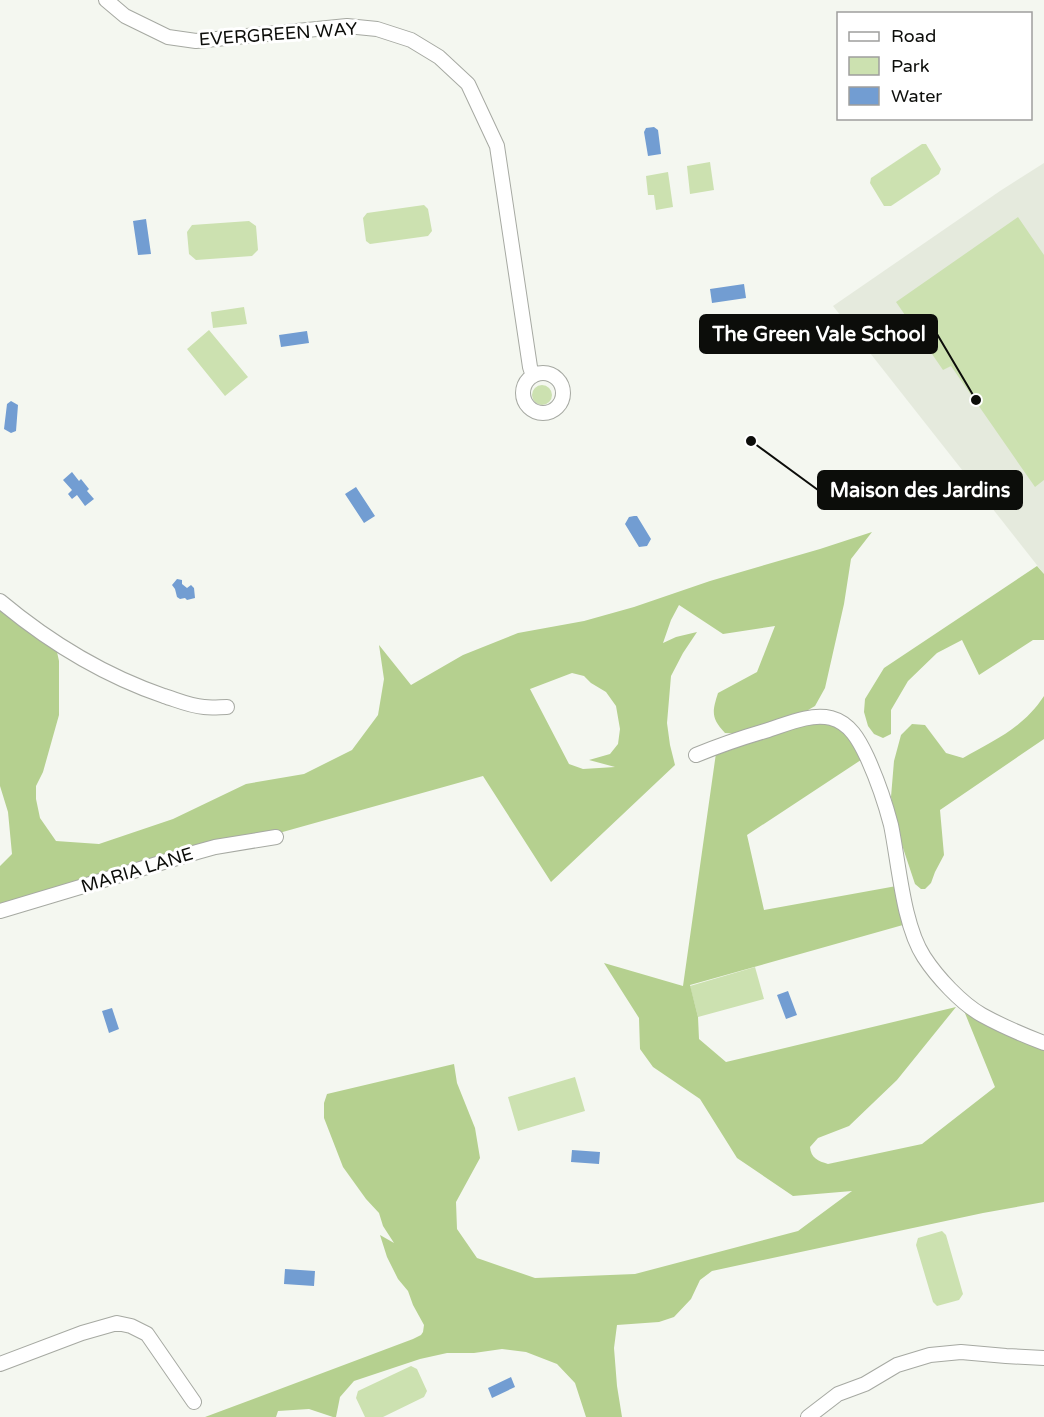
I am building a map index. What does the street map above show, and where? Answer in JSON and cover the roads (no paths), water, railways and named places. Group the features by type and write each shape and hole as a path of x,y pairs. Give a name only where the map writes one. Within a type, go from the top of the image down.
{"street":[{"name":"EVERGREEN WAY","path":"106,0 125,16 168,37 196,41 347,26 377,29 411,40 439,57 468,84 497,146 533,376"},
{"path":"0,601 55,643 103,671 143,689 189,705 228,707"},
{"path":"696,755 717,746 803,719 830,718 848,727 859,741 878,782 890,824 914,940 923,956 958,996 980,1014 1044,1043"},
{"name":"MARIA LANE","path":"0,911 214,847 276,837"},
{"path":"0,1364 82,1333 117,1323 131,1326 147,1334 194,1402"},
{"path":"808,1417 838,1394 865,1384 897,1365 930,1355 961,1352 1044,1358"}],"water":[{"path":"654,127 658,130 661,154 648,156 644,132 646,128"},
{"path":"146,219 151,254 138,255 133,221"},
{"path":"744,284 746,298 712,303 710,289"},
{"path":"307,331 309,343 281,347 279,335"},
{"path":"11,401 18,405 16,431 11,433 4,429 7,404"},
{"path":"72,472 79,481 81,479 94,499 85,506 77,495 72,499 68,494 72,490 63,480"},
{"path":"356,487 375,516 364,523 345,494"},
{"path":"637,516 651,539 647,546 639,547 625,524 629,517"},
{"path":"177,579 182,580 182,584 187,588 191,585 194,588 195,598 187,600 177,597 172,585"},
{"path":"788,991 797,1015 786,1019 777,995"},
{"path":"112,1008 119,1029 109,1033 102,1011"},
{"path":"572,1150 600,1152 599,1164 571,1162"},
{"path":"285,1269 315,1271 314,1286 284,1284"},
{"path":"511,1377 515,1387 492,1398 488,1388"}],"place":[{"name":"The Green Vale School","path":"976,400"},
{"name":"Maison des Jardins","path":"751,441"}]}
